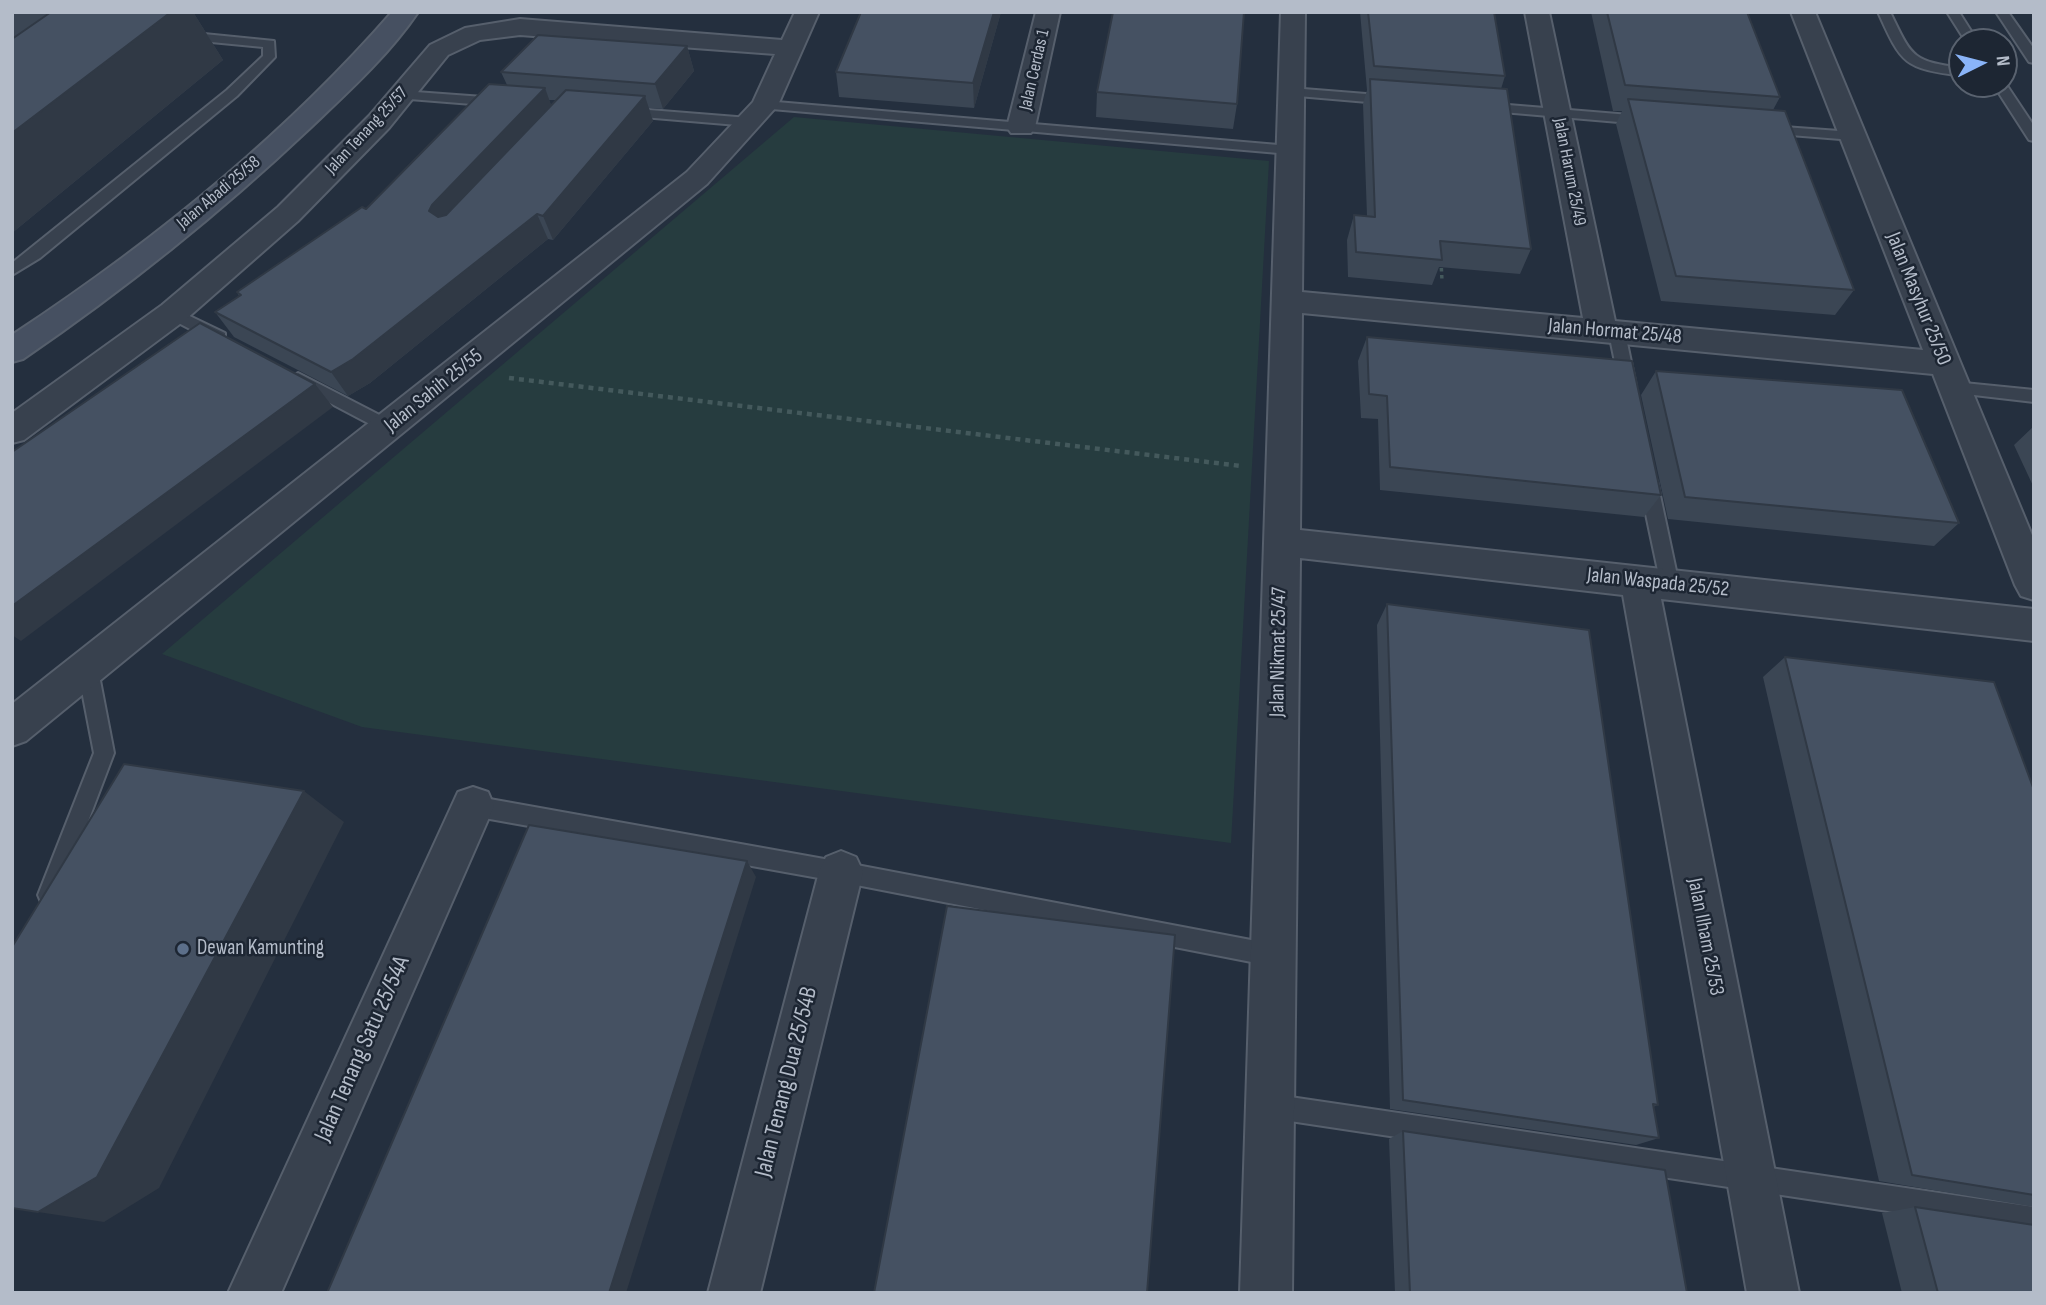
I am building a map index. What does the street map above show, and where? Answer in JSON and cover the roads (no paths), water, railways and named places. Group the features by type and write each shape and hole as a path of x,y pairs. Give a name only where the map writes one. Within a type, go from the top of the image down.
{"street":[{"name":"Jalan Abadi 25/58","path":"12,351 101,291 261,159 353,73 406,12"},
{"name":"Jalan Sahih 25/55","path":"12,728 88,670 697,178 757,114 793,48 807,12"},
{"name":"Jalan Cerdas 1","path":"1021,127 1048,12"},
{"name":"Jalan Nikmat 25/47","path":"1266,1293 1293,12"},
{"name":"Jalan Harum 25/49","path":"1537,12 1557,113 1609,332"},
{"name":"Jalan Masyhur 25/50","path":"1803,12 2034,585"},
{"name":"Jalan Tenang 25/57","path":"12,431 173,313 288,214 379,122 439,50 474,33 520,27 793,48"},
{"name":"Jalan Hormat 25/48","path":"1286,302 1609,332 1949,376"},
{"name":"Jalan Waspada 25/52","path":"1281,542 2034,625"},
{"name":"Jalan Ilham 25/53","path":"1654,583 1751,1178 1773,1293"},
{"name":"Jalan Tenang Satu 25/54A","path":"254,1293 473,806"},
{"name":"Jalan Tenang Dua 25/54B","path":"734,1293 841,872"}],"lane":[{"path":"1884,12 1906,58 1917,66 1948,70"},
{"path":"1953,12 1963,28"},
{"path":"2003,12 2034,59"},
{"path":"12,270 35,255 232,93 269,57 270,44 167,34"},
{"path":"1291,92 1406,101"},
{"path":"402,95 506,103"},
{"path":"2009,98 2034,136"},
{"path":"1474,106 1662,121"},
{"path":"612,111 757,114 1021,127 1290,150"},
{"path":"1757,129 1853,136"},
{"path":"173,313 233,345"},
{"path":"1609,332 1631,399"},
{"path":"281,370 389,427"},
{"path":"1949,376 2034,396"},
{"path":"1645,466 1654,583"},
{"path":"41,916 104,753 88,670"},
{"path":"473,806 841,872 1272,955"},
{"path":"1269,1106 2034,1220"}],"place":[{"name":"Dewan Kamunting","path":"183,949"}]}
